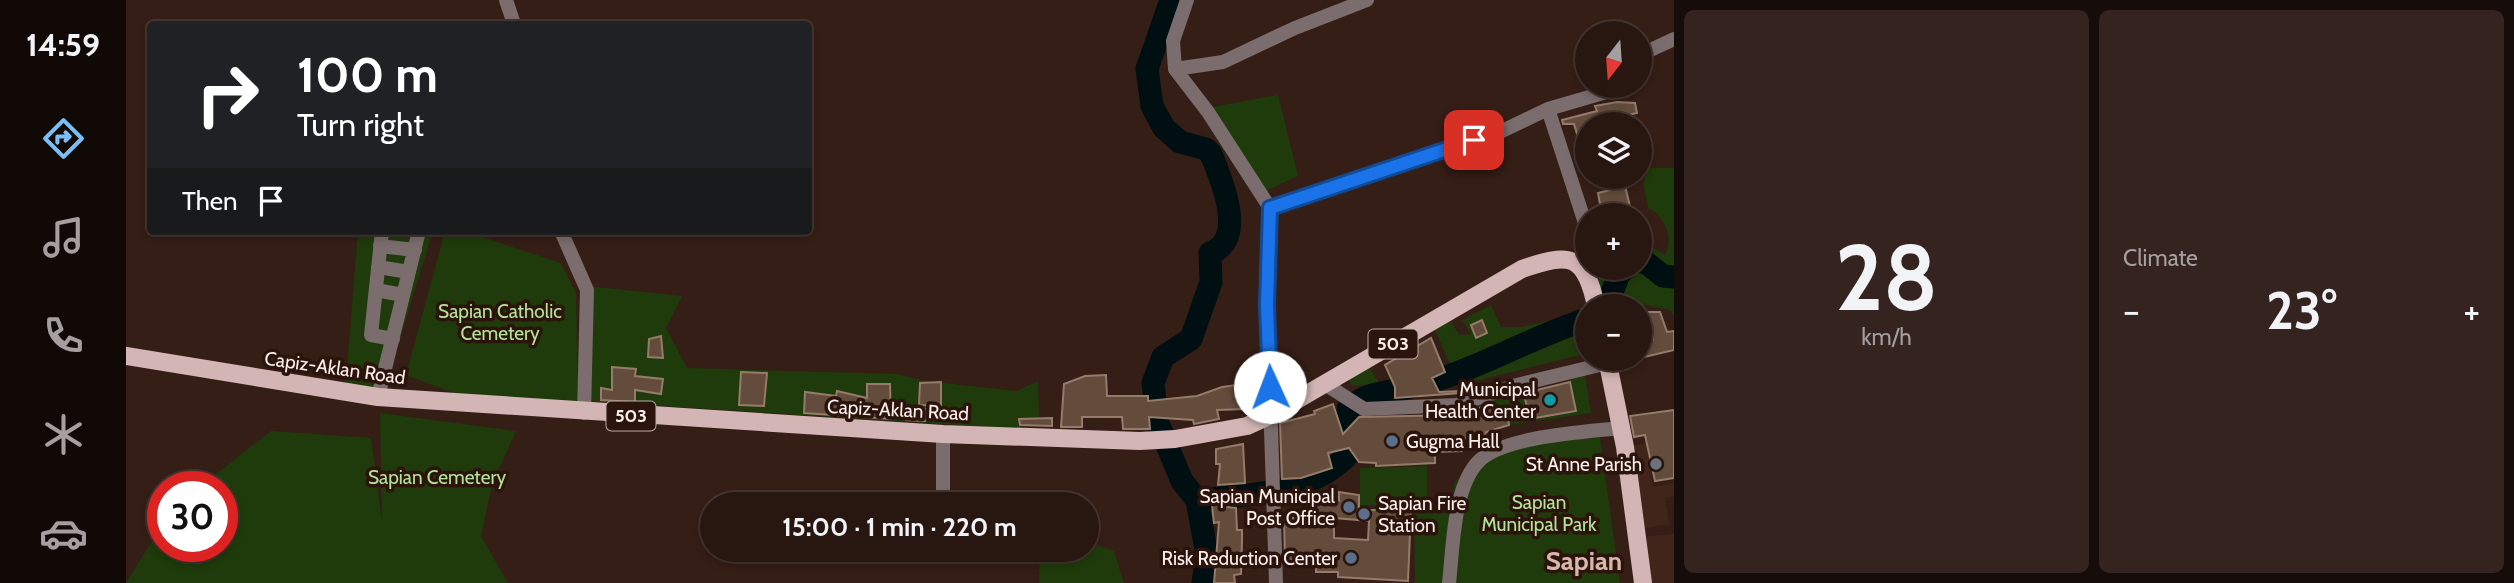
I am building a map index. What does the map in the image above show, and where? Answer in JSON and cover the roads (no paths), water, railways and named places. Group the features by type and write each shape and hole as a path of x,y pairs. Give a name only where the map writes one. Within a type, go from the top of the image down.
{"main road":[{"name":"Capiz-Aklan Road","path":"126,356 378,397 584,413 943,434 1140,441 1175,439 1247,426 1333,389 1522,269 1553,258 1575,261"},
{"path":"1609,371 1621,428 1643,583"}],"street":[{"path":"506,0 513,21"},
{"path":"1187,0 1173,41 1175,69 1208,112 1270,208 1267,305 1276,583"},
{"path":"1175,69 1223,62 1295,28 1367,0"},
{"path":"1652,49 1674,39"},
{"path":"1270,208 1498,132 1549,109 1586,98"},
{"path":"1549,109 1579,203"},
{"path":"381,235 371,335 393,339"},
{"path":"378,397 418,235"},
{"path":"563,235 587,290 584,413"},
{"path":"380,246 415,250"},
{"path":"378,267 409,272"},
{"path":"376,290 403,295"},
{"path":"374,310 399,315"},
{"path":"1333,389 1364,409 1457,405 1575,370"},
{"path":"1449,583 1456,517 1466,483 1480,460 1497,450 1547,435 1621,428"},
{"path":"943,434 943,492"}],"waterway":[{"path":"1171,0 1147,69 1152,106 1164,128 1180,142 1206,149 1211,154 1225,193 1230,223 1228,236 1221,246 1210,253 1211,282 1191,339 1163,357 1153,383 1157,421 1182,481 1197,500 1207,555 1203,583"},
{"path":"1652,267 1663,276 1674,277"},
{"path":"1612,294 1617,280"},
{"path":"1197,500 1276,491 1313,479 1346,457 1348,409 1354,404 1375,394 1431,382 1454,374 1575,323"}],"place":[{"name":"Municipal Health Center","path":"1550,400"},
{"name":"Gugma Hall","path":"1392,441"},
{"name":"St Anne Parish","path":"1656,464"},
{"name":"Sapian Municipal Post Office","path":"1349,507"},
{"name":"Sapian Fire Station","path":"1364,514"},
{"name":"Risk Reduction Center","path":"1351,558"}],"district":[{"name":"Sapian","path":"1584,561"}],"park label":[{"name":"Sapian Catholic Cemetery","path":"500,322"},
{"name":"Sapian Cemetery","path":"437,477"},
{"name":"Sapian Municipal Park","path":"1539,513"}]}
